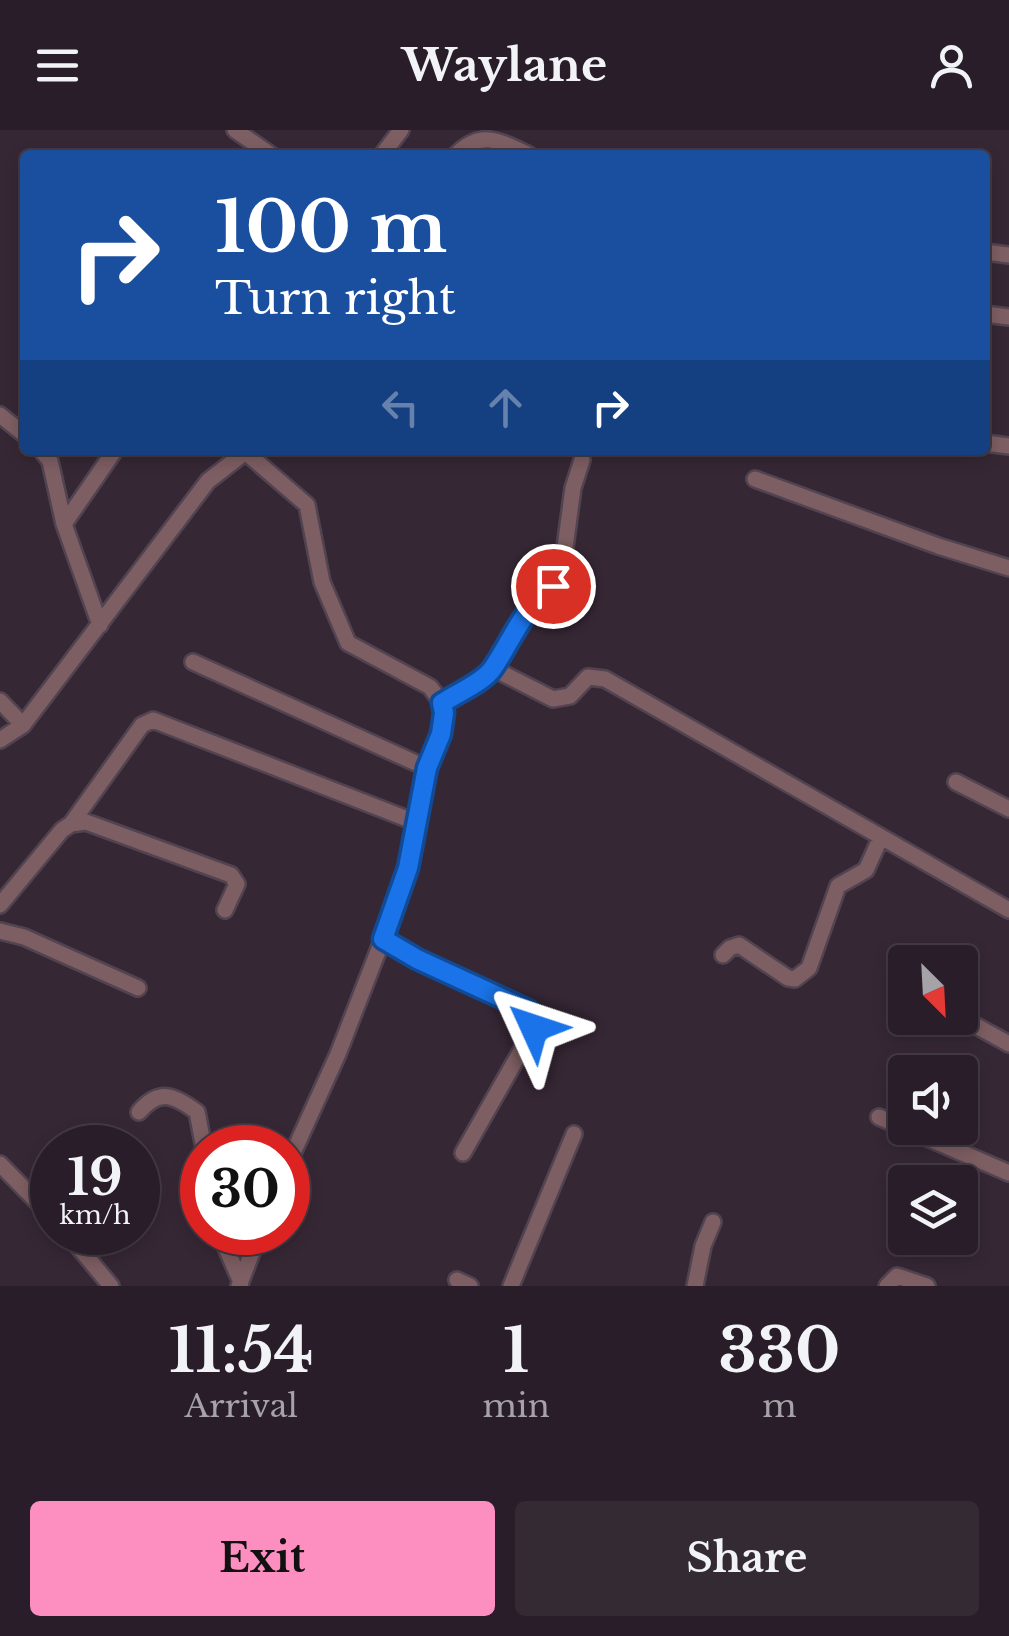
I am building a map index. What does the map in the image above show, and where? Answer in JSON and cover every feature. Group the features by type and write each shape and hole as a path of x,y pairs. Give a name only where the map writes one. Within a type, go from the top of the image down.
{"street":[{"path":"235,130 265,150"},
{"path":"460,150 470,138 485,134 519,150"},
{"path":"0,415 20,431"},
{"path":"45,455 50,461 64,524 100,625"},
{"path":"64,524 112,455"},
{"path":"0,740 23,725 208,481 240,455"},
{"path":"250,455 308,505 322,582 348,643 430,687 444,713 441,734 427,768 408,868 325,1087 307,1125"},
{"path":"442,703 492,671 526,611 553,586 562,570 573,488 582,460"},
{"path":"755,479 1009,568"},
{"path":"193,662 427,768"},
{"path":"492,671 502,672 553,700 570,696 588,677 604,679 1009,910"},
{"path":"0,701 23,725"},
{"path":"0,905 71,824 142,726 153,720 415,822"},
{"path":"956,782 1009,809"},
{"path":"71,824 86,822 231,875 237,884 225,910"},
{"path":"723,955 739,945 788,978 804,974 838,886 866,870 881,837"},
{"path":"0,931 24,937 138,988"},
{"path":"383,939 417,959 528,1010 532,1018 534,1028 462,1153"},
{"path":"978,1027 1009,1044"},
{"path":"138,1112 149,1100 160,1096 184,1102 197,1112 200,1125"},
{"path":"879,1117 1009,1173"},
{"path":"511,1286 574,1134"},
{"path":"0,1168 30,1196"},
{"path":"695,1286 703,1246 713,1222"},
{"path":"85,1255 110,1286"},
{"path":"228,1255 240,1284"},
{"path":"240,1284 251,1255"},
{"path":"887,1286 897,1276 928,1286"}],"route":[{"path":"534,1028 528,1010 417,959 383,939 408,868 427,768 441,734 442,703 492,671 526,611 553,586"}]}
